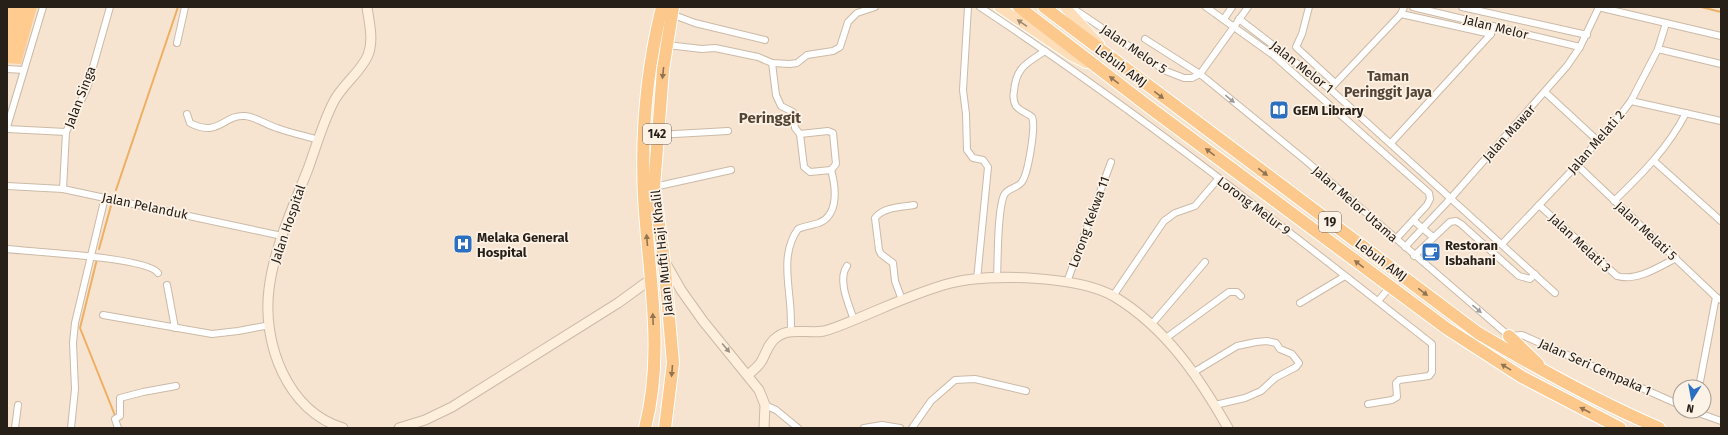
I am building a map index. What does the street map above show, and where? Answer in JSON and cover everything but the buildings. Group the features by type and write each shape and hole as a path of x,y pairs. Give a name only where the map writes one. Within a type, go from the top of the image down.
{"highway":[{"name":"Lebuh AMJ","path":"1019,7 1100,70 1144,113 1485,354 1522,377 1620,428"},
{"name":"Jalan Mufti Haji Khalil","path":"666,427 673,363 664,261 654,187 657,135 667,45 669,9"},
{"name":"Jalan Mufti Haji Khalil","path":"645,428 650,408 654,370 652,295 644,195 646,103 669,9"},
{"name":"Lebuh AMJ","path":"1046,9 1478,333 1547,373 1621,412 1659,428"},
{"path":"1509,336 1527,351 1547,373"}],"main road":[{"path":"999,7 1042,42 1100,70"},
{"path":"1065,7 1116,63"}],"street":[{"path":"43,7 7,128 66,132"},
{"name":"Jalan Singa","path":"63,189 66,132 87,88 110,7"},
{"path":"177,43 185,7"},
{"name":"Jalan Hospital","path":"343,428 318,416 296,394 289,384 278,361 270,325 269,289 282,236 334,100 368,56 371,39 367,7"},
{"path":"667,45 727,50 758,57 772,63 797,63 807,55 833,51 840,47 844,31 852,17 875,7"},
{"path":"968,7 963,90 966,107 967,150 973,158 983,160 988,167 977,280"},
{"name":"Lorong Melur 9","path":"980,7 1042,42 1045,51 1144,113 1218,179 1432,344 1432,372 1429,376 1399,380 1396,383 1397,397 1392,400 1368,404"},
{"name":"Jalan Melor 5","path":"1071,7 1166,71 1184,78 1192,78 1200,74"},
{"path":"1206,7 1273,55 1429,193 1430,200 1414,221 1396,239"},
{"path":"1224,19 1232,7"},
{"path":"1200,74 1248,7"},
{"path":"1309,7 1302,34 1296,47 1335,84"},
{"path":"1330,89 1401,14 1404,7"},
{"name":"Jalan Melor","path":"1413,7 1580,47"},
{"name":"Jalan Melor","path":"1462,7 1587,34"},
{"path":"1598,7 1721,36"},
{"name":"Jalan Mawar","path":"1405,247 1451,198 1545,92 1580,47 1598,7"},
{"path":"669,9 695,23 765,40"},
{"path":"1471,21 1473,9"},
{"path":"1401,14 1491,34"},
{"name":"Jalan Melor 1","path":"1239,19 1330,89 1555,293"},
{"name":"Jalan Melati 2","path":"1502,244 1577,165 1631,101 1658,49 1666,23"},
{"path":"1391,143 1491,34 1493,26"},
{"name":"Jalan Melor Utama","path":"1144,39 1200,74 1305,160 1414,256 1509,336"},
{"path":"1658,49 1721,64"},
{"path":"997,279 1001,210 1005,194 1010,189 1021,184 1026,176 1033,129 1032,117 1015,104 1013,96 1016,78 1019,70 1025,64 1045,51"},
{"path":"772,63 776,95 780,106 793,112 795,128 800,134 803,162 806,170 810,172 831,170"},
{"path":"7,69 24,70"},
{"path":"1545,92 1598,141"},
{"path":"1631,101 1721,121"},
{"path":"1344,117 1351,108"},
{"path":"1614,201 1654,161 1672,138 1686,113"},
{"path":"187,114 190,123 204,128 212,128 241,116 246,116 276,128 319,140"},
{"path":"657,135 728,131"},
{"path":"791,332 790,303 786,270 793,238 798,229 825,219 831,211 834,192 831,170 834,167 836,160 834,133 828,131 800,134"},
{"path":"1654,161 1721,221"},
{"name":"Lorong Kekwa 11","path":"1068,282 1111,162"},
{"path":"1406,173 1414,164"},
{"name":"Jalan Melati 5","path":"1577,165 1718,298"},
{"path":"654,187 731,170"},
{"path":"1114,296 1164,221 1175,213 1195,206 1218,179"},
{"name":"Jalan Pelanduk","path":"7,186 63,189 282,236"},
{"path":"71,428 75,396 74,329 105,197"},
{"path":"902,300 895,281 894,263 879,250 874,218 882,212 892,208 914,205"},
{"name":"Jalan Melati 3","path":"1539,205 1612,273 1622,278 1652,271 1676,258"},
{"path":"1414,221 1432,237"},
{"path":"1414,256 1432,237 1450,222 1456,221 1523,278 1530,279 1535,274"},
{"path":"1478,239 1486,230"},
{"path":"7,249 90,258 125,260 151,267 158,272"},
{"path":"664,261 681,290 703,321 759,390 765,405 764,428"},
{"path":"1151,325 1205,262"},
{"path":"847,266 843,273 842,281 854,320"},
{"path":"1300,303 1345,276"},
{"path":"399,428 425,420 452,407 651,279"},
{"path":"748,375 761,362 775,338 782,334 791,332 824,331 952,282 997,279 1044,279 1068,282 1114,296 1151,325 1166,338 1194,372 1215,404 1228,428"},
{"path":"168,285 175,328"},
{"path":"1378,301 1390,287"},
{"path":"634,291 652,295"},
{"path":"1166,338 1229,292 1236,292 1242,296"},
{"path":"1701,379 1718,298"},
{"path":"103,315 219,334 270,325"},
{"name":"Jalan Seri Cempaka 1","path":"1509,336 1522,335 1672,401"},
{"path":"1194,372 1237,346 1267,341 1276,343 1280,349 1292,354 1298,363 1296,367 1275,378 1261,391 1245,398 1215,404"},
{"path":"912,428 931,401 955,380 975,379 1026,391"},
{"path":"118,428 120,398 176,386"},
{"path":"15,428 18,405"},
{"path":"765,405 776,410 798,428"},
{"path":"864,428 882,425 900,428"}],"shaded area":[{"path":"7,7 37,7 21,64 7,63"}],"waterway":[{"path":"116,190 178,7"},
{"path":"1701,7 1721,12"},
{"path":"99,249 112,202"},
{"path":"97,259 80,328 116,418"}],"place":[{"name":"GEM Library","path":"1279,110"},
{"name":"Melaka General Hospital","path":"463,244"},
{"name":"Restoran Isbahani","path":"1431,252"}],"district":[{"name":"Taman Peringgit Jaya","path":"1388,84"},
{"name":"Peringgit","path":"770,118"}]}
